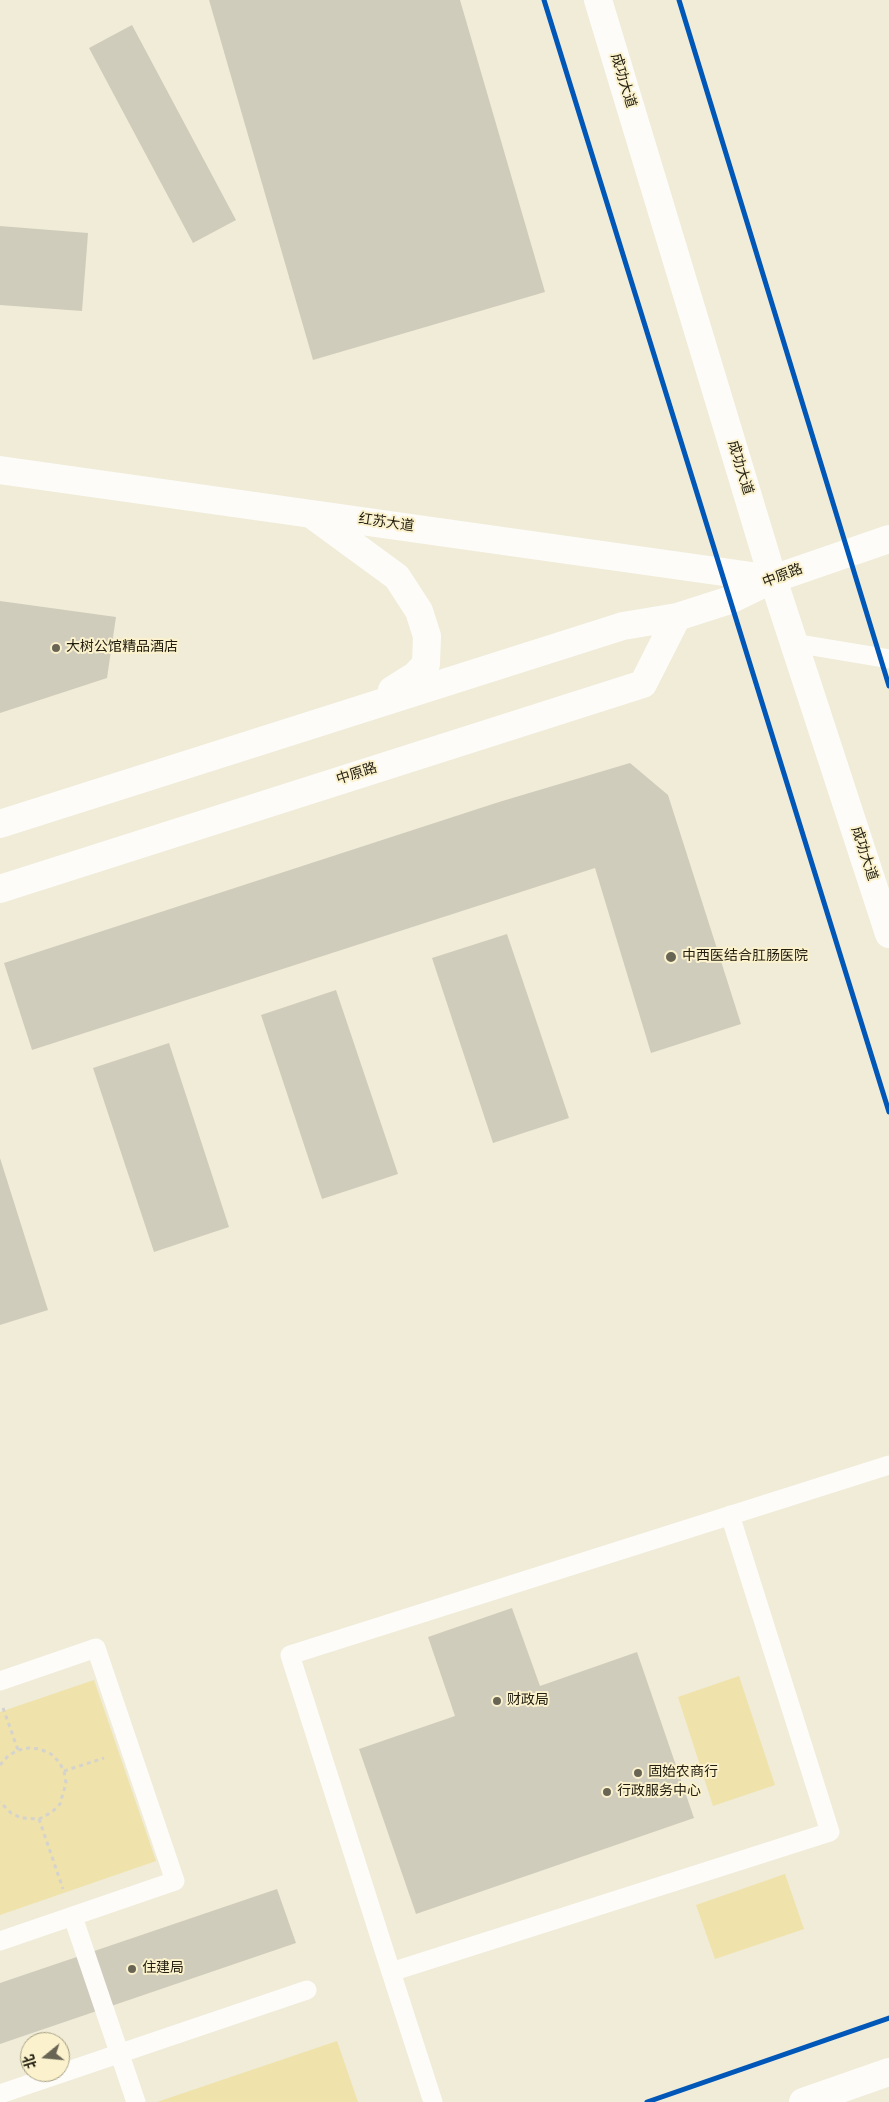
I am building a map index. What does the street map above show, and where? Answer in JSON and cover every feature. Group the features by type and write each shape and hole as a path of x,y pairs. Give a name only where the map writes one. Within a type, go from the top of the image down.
{"main road":[{"name":"成功大道","path":"598,0 773,579 889,934"},
{"name":"红苏大道","path":"0,470 773,579"},
{"path":"310,514 398,576 419,611 427,636 426,664 416,675 363,708"},
{"name":"中原路","path":"0,824 623,626 677,617 730,600 773,579 889,539"},
{"name":"中原路","path":"0,889 643,684 677,617"},
{"path":"803,2102 889,2072"}],"lane":[{"path":"794,643 889,659"},
{"path":"433,2102 290,1655 889,1465"},
{"path":"391,1972 830,1832 730,1515"},
{"path":"0,1681 96,1648 175,1882 0,1941"},
{"path":"72,1917 136,2102"},
{"path":"0,2094 307,1990"}],"path":[{"path":"3,1707 18,1750"},
{"path":"64,1771 130,1748"},
{"path":"0,1766 8,1756 18,1750 40,1749 50,1754 64,1771 66,1782 60,1804 52,1812 39,1818 21,1818 11,1813 0,1802"},
{"path":"39,1818 72,1917"}],"shaded area":[{"path":"739,1676 775,1785 713,1806 678,1697"},
{"path":"94,1680 156,1861 0,1915 0,1712"},
{"path":"785,1874 804,1929 715,1959 696,1905"},
{"path":"337,2041 358,2102 157,2102"}],"building":[{"path":"209,0 460,0 545,292 313,360"},
{"path":"132,25 236,220 193,243 89,48"},
{"path":"0,226 88,233 82,311 0,305"},
{"name":"大树公馆精品酒店","path":"0,601 116,617 107,678 0,713"},
{"path":"630,763 668,795 741,1024 651,1053 595,868 32,1050 4,963 499,802"},
{"path":"507,934 569,1118 493,1143 432,958"},
{"path":"336,990 398,1174 322,1199 261,1015"},
{"path":"169,1043 229,1227 154,1252 93,1068"},
{"path":"0,1158 48,1310 0,1325"},
{"name":"行政服务中心","path":"512,1608 540,1686 637,1652 694,1818 416,1914 359,1749 455,1716 428,1637"},
{"name":"住建局","path":"277,1889 296,1943 35,2032 20,2032 20,2037 0,2044 0,1983"}],"cycle path":[{"path":"544,0 889,1112"},
{"path":"679,0 889,686"},
{"path":"647,2102 889,2018"}],"place":[{"name":"大树公馆精品酒店","path":"56,648"},
{"name":"中西医结合肛肠医院","path":"671,957"},
{"name":"财政局","path":"497,1701"},
{"name":"固始农商行","path":"638,1773"},
{"name":"行政服务中心","path":"607,1792"},
{"name":"住建局","path":"132,1969"}]}
